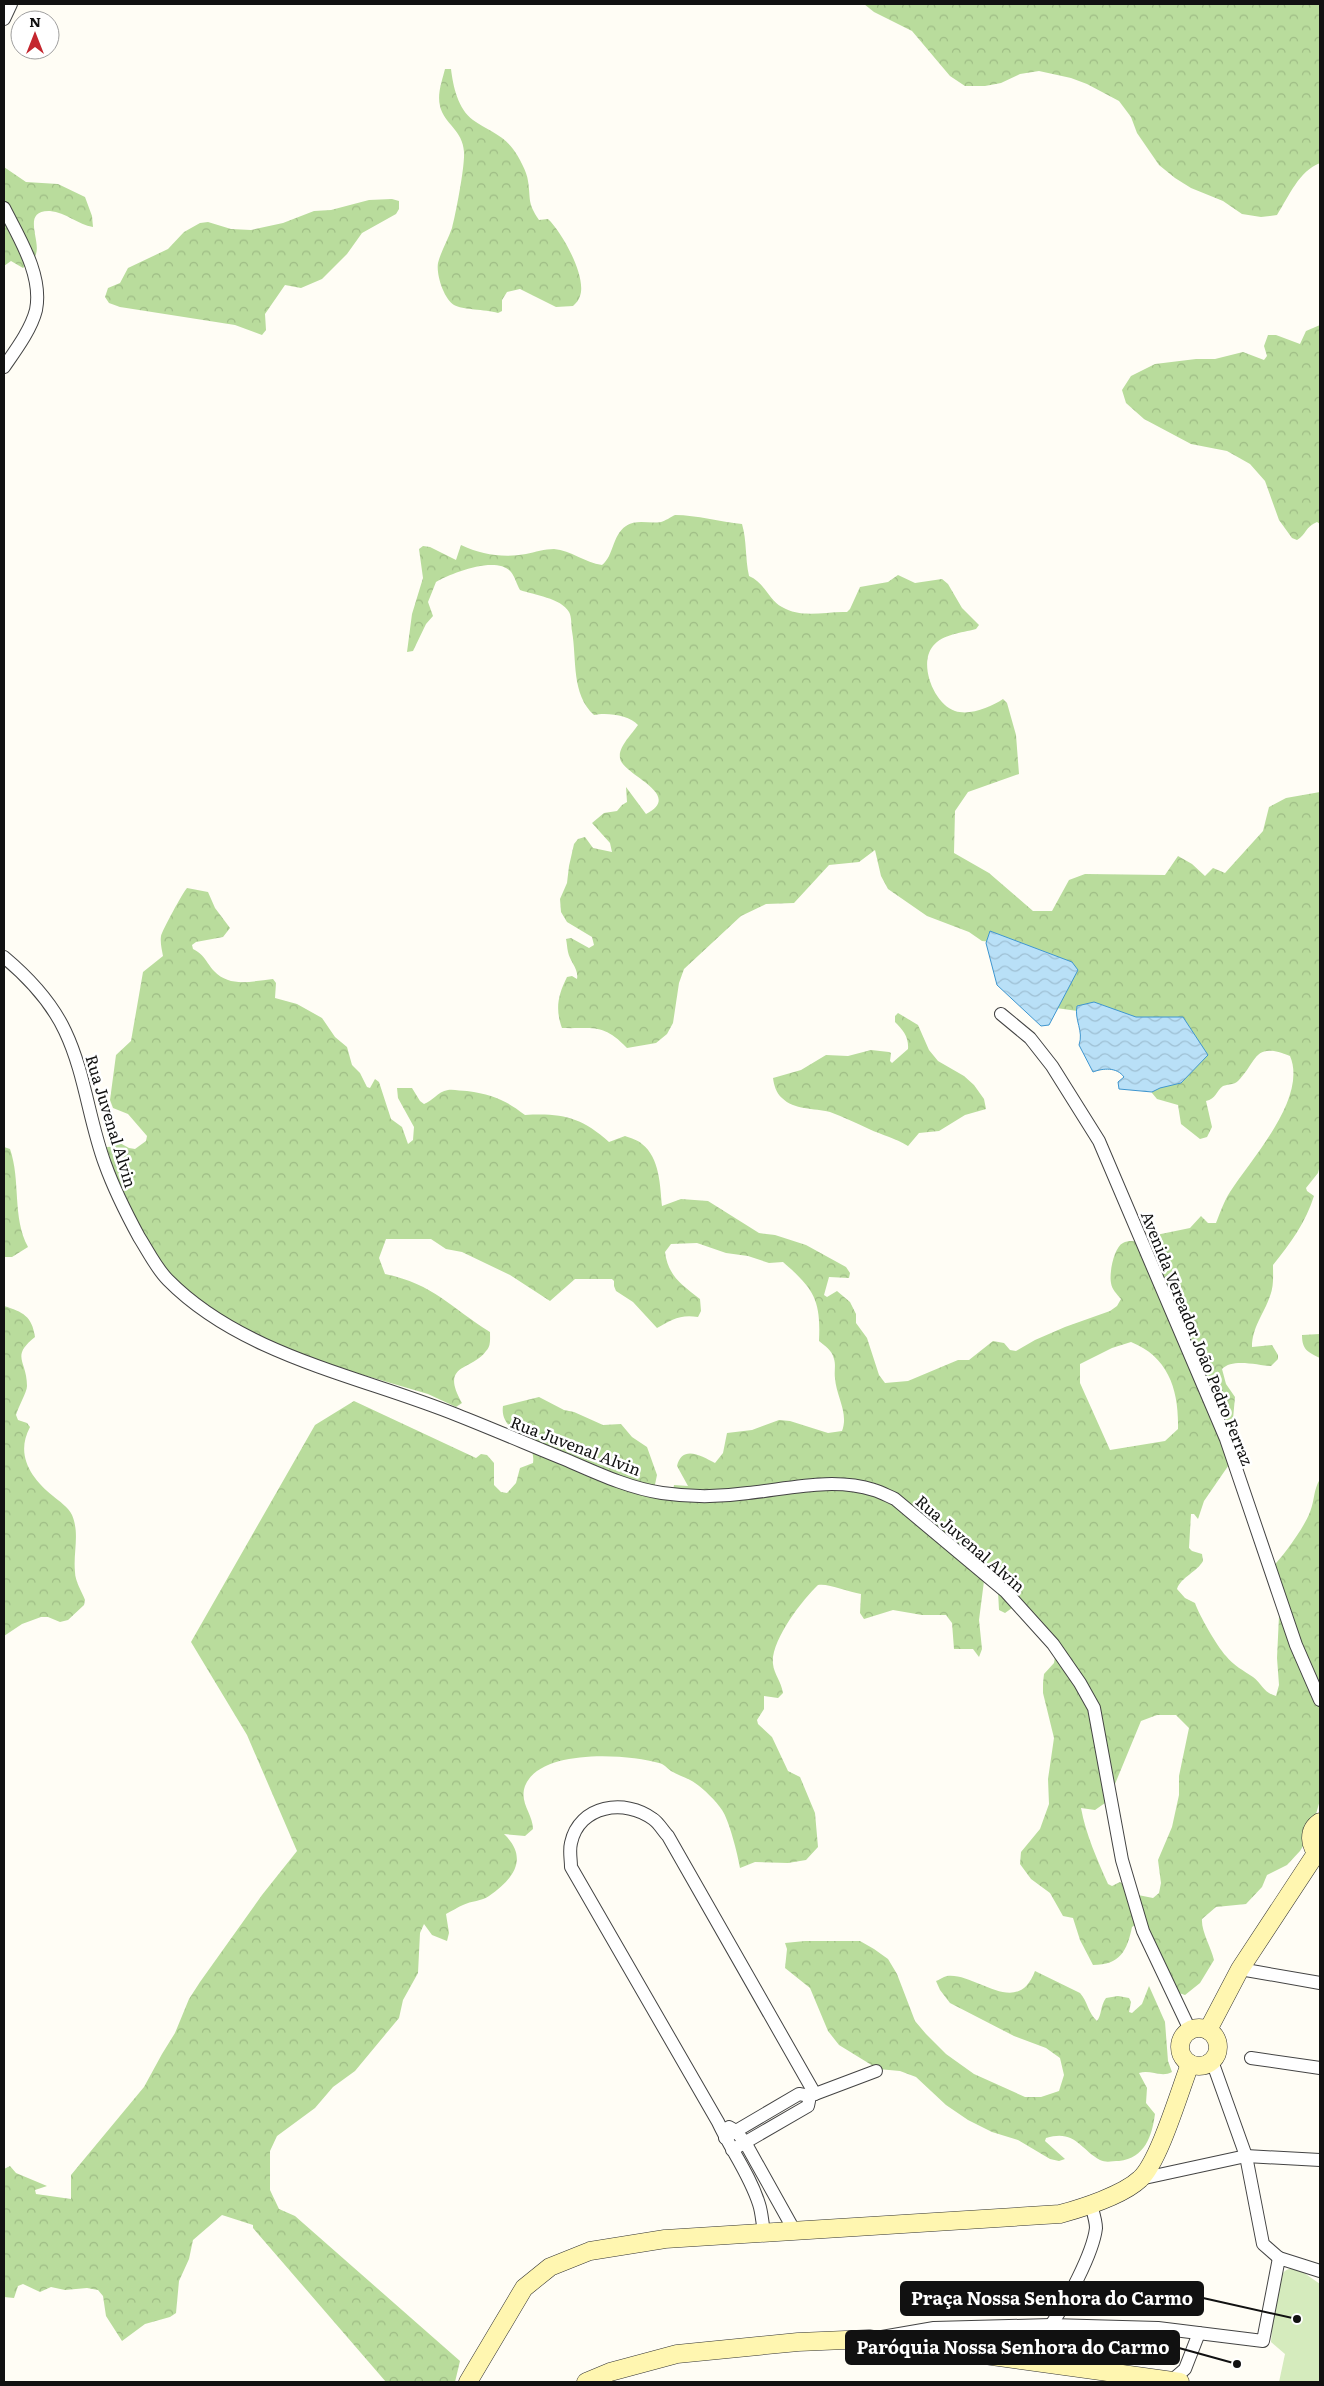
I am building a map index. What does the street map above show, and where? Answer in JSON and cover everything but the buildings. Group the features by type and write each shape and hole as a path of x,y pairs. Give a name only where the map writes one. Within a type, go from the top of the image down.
{"main road":[{"path":"1208,2030 1240,1969 1319,1854 1313,1848 1311,1835 1313,1829 1320,1822"},
{"path":"1202,2028 1208,2030 1213,2033 1218,2044 1216,2056 1212,2061 1201,2066 1190,2064 1184,2059 1179,2046 1181,2040 1190,2030 1202,2028"},
{"path":"468,2382 524,2288 550,2268 590,2251 665,2239 1060,2214 1092,2205 1140,2179 1157,2152 1190,2064"},
{"path":"586,2382 613,2377 677,2354 798,2342 869,2340 1174,2382"}],"street":[{"path":"4,19 11,4"},
{"path":"4,208 36,280 36,310 26,332 4,367"},
{"name":"Rua Juvenal Alvin","path":"4,956 32,982 50,1005 66,1032 104,1162 122,1206 146,1248 166,1278 196,1305 227,1326 273,1348 364,1383 415,1398 625,1484 662,1493 700,1496 746,1494 820,1485 873,1489 895,1499 1006,1592 1053,1644 1080,1683 1094,1708 1122,1860 1143,1931 1190,2030"},
{"name":"Avenida Vereador João Pedro Ferraz","path":"1001,1014 1030,1038 1052,1066 1099,1141 1226,1439 1251,1520 1293,1636 1320,1700"},
{"path":"794,2230 746,2144 718,2122 571,1867 571,1843 576,1831 593,1812 608,1807 621,1806 638,1810 654,1820 668,1836 813,2095"},
{"path":"1240,1969 1320,1983"},
{"path":"1251,2058 1320,2068"},
{"path":"1212,2061 1246,2156 1263,2244 1280,2258 1320,2271"},
{"path":"731,2134 799,2094 813,2095 876,2071"},
{"path":"732,2150 746,2144 808,2106 813,2095"},
{"path":"731,2134 732,2150 750,2181 760,2205 764,2232"},
{"path":"1140,2179 1246,2156 1320,2160"},
{"path":"1051,2325 1062,2309 1094,2240 1096,2226 1092,2205"},
{"path":"869,2340 934,2328 1051,2325 1158,2328 1263,2342 1280,2258"},
{"path":"1174,2382 1185,2369 1199,2333"}],"green space":[{"path":"864,4 1320,4 1320,163 1300,178 1277,215 1261,217 1242,214 1223,201 1191,188 1159,165 1137,133 1131,117 1119,101 1087,84 1071,78 1039,71 1020,74 1001,83 985,86 965,86 950,76 912,31 874,12"},
{"path":"445,69 451,69 457,97 468,115 504,140 515,152 526,173 530,201 535,214 539,220 548,219 554,225 572,255 580,278 581,288 580,297 573,306 556,307 520,289 507,292 502,300 502,311 498,313 458,307 447,298 438,274 438,263 454,221 462,178 464,152 460,138 445,118 440,106 439,92"},
{"path":"4,167 26,182 58,184 85,197 92,216 93,227 56,212 41,212 36,215 34,220 37,248 34,258 23,268 11,261 4,266"},
{"path":"392,199 399,201 399,209 396,214 362,233 347,254 322,279 301,288 285,285 265,314 266,330 262,335 235,325 120,307 109,303 105,297 108,288 120,283 128,268 168,249 184,232 200,223 208,222 231,229 251,230 283,223 314,211 331,210 369,200"},
{"path":"1320,325 1320,524 1317,522 1313,524 1297,540 1292,538 1279,520 1265,481 1250,464 1227,451 1191,444 1144,419 1126,403 1122,390 1131,376 1155,364 1196,359 1215,359 1243,352 1264,360 1267,356 1264,346 1268,335 1276,335 1300,344 1306,331"},
{"path":"675,515 742,524 749,576 759,582 777,604 790,611 806,614 847,612 860,587 888,582 898,575 915,583 942,579 948,584 962,608 979,625 976,629 947,636 933,646 927,663 931,683 935,692 947,707 955,711 974,712 1003,699 1007,703 1016,735 1019,774 968,792 955,811 954,853 989,873 1033,911 1052,911 1069,880 1085,874 1165,875 1178,856 1192,864 1205,876 1213,868 1225,873 1263,831 1269,807 1286,798 1320,792 1320,1165 1318,1173 1306,1188 1314,1196 1307,1215 1273,1265 1273,1281 1268,1303 1254,1333 1252,1347 1272,1345 1278,1355 1278,1359 1271,1366 1238,1363 1222,1369 1226,1384 1235,1397 1231,1441 1235,1456 1204,1501 1198,1519 1194,1514 1191,1514 1189,1548 1202,1554 1203,1561 1182,1581 1177,1589 1185,1598 1195,1603 1218,1645 1229,1659 1253,1677 1266,1691 1276,1696 1279,1685 1277,1658 1279,1616 1277,1597 1267,1573 1297,1536 1310,1512 1316,1487 1320,1479 1320,1800 1310,1835 1300,1851 1287,1865 1267,1875 1262,1887 1246,1904 1216,1907 1202,1919 1203,1929 1214,1960 1200,1983 1185,1995 1179,1993 1135,1925 1132,1927 1128,1943 1121,1955 1110,1962 1093,1965 1080,1940 1073,1918 1063,1916 1050,1893 1031,1879 1020,1864 1021,1852 1040,1829 1049,1804 1048,1779 1054,1738 1043,1693 1043,1683 1044,1674 1054,1663 1055,1657 1051,1648 1017,1610 1012,1608 1005,1613 999,1610 998,1591 984,1581 979,1620 982,1649 979,1657 973,1649 954,1649 952,1623 946,1615 922,1615 893,1610 864,1619 860,1613 861,1594 827,1585 818,1585 788,1622 777,1644 773,1655 773,1664 783,1693 778,1698 764,1696 764,1709 757,1720 758,1724 772,1737 788,1771 800,1777 815,1813 818,1847 806,1860 788,1863 755,1862 740,1868 725,1815 710,1795 664,1765 627,1757 607,1756 566,1760 548,1765 534,1774 525,1786 524,1798 533,1829 525,1836 504,1834 516,1851 517,1860 511,1875 505,1883 489,1896 466,1904 446,1914 449,1933 447,1941 432,1935 424,1924 420,1933 418,1973 403,2000 399,2018 355,2071 333,2087 315,2108 277,2136 270,2151 270,2190 279,2209 295,2216 460,2361 455,2382 386,2382 253,2228 253,2225 222,2215 193,2240 189,2259 179,2281 176,2313 170,2317 145,2324 122,2341 106,2316 103,2296 98,2290 87,2288 65,2290 51,2287 40,2292 23,2284 18,2286 14,2298 4,2297 4,2169 10,2166 16,2173 47,2186 35,2190 36,2194 71,2199 71,2175 144,2087 175,2033 189,1999 200,1982 262,1895 297,1851 247,1735 191,1642 315,1425 354,1401 476,1458 481,1454 487,1455 494,1463 494,1485 501,1492 507,1493 516,1483 520,1468 533,1463 533,1454 529,1446 507,1422 503,1415 503,1406 539,1397 564,1410 574,1412 603,1425 621,1424 632,1437 647,1447 657,1475 653,1494 658,1499 678,1499 673,1491 674,1485 688,1486 677,1466 680,1459 683,1455 693,1454 715,1463 723,1453 727,1433 752,1430 779,1420 790,1421 828,1433 842,1431 844,1424 843,1411 836,1385 834,1359 830,1351 819,1341 819,1315 817,1305 809,1288 783,1262 769,1263 748,1256 726,1253 697,1243 671,1244 665,1252 669,1268 673,1274 700,1299 701,1311 698,1317 681,1317 657,1328 633,1302 616,1291 612,1279 575,1279 550,1301 510,1275 462,1252 446,1249 431,1239 386,1239 379,1258 385,1274 402,1278 429,1290 490,1332 488,1349 456,1374 454,1381 462,1403 456,1407 428,1394 295,1355 219,1328 194,1310 159,1275 124,1192 101,1148 115,1146 118,1142 135,1149 146,1141 147,1136 128,1114 113,1108 110,1100 116,1055 131,1041 143,972 163,956 161,936 187,888 208,892 215,908 230,928 223,937 196,942 192,945 193,949 203,956 214,971 227,980 249,982 273,979 276,983 275,998 297,1004 322,1018 335,1037 347,1047 352,1065 360,1073 367,1087 370,1088 375,1079 379,1082 391,1119 402,1127 408,1144 413,1140 414,1127 398,1098 397,1088 412,1088 424,1104 448,1090 484,1094 504,1101 525,1115 550,1115 570,1118 589,1127 609,1142 625,1136 636,1140 648,1150 656,1164 660,1181 662,1206 681,1199 708,1201 759,1233 775,1235 806,1245 846,1267 850,1273 849,1278 829,1277 824,1295 827,1297 837,1291 850,1302 856,1314 856,1323 867,1338 879,1375 885,1383 908,1381 958,1360 969,1360 993,1341 1004,1343 1010,1350 1016,1351 1035,1340 1110,1311 1117,1306 1121,1299 1112,1288 1111,1273 1113,1261 1120,1245 1128,1241 1146,1243 1156,1235 1190,1228 1201,1216 1208,1223 1216,1223 1222,1207 1239,1178 1275,1127 1291,1090 1293,1073 1290,1056 1278,1052 1263,1052 1253,1060 1238,1081 1223,1086 1212,1099 1206,1101 1212,1127 1207,1137 1200,1139 1181,1124 1178,1105 1157,1099 1152,1093 1150,1080 1121,1017 1056,1008 1001,943 982,941 969,932 927,916 888,889 881,876 875,850 859,862 829,865 794,903 766,904 741,916 684,969 679,983 673,1023 667,1034 656,1043 627,1048 611,1034 604,1031 590,1028 562,1028 558,1008 561,990 567,977 572,976 577,979 576,969 569,956 566,939 571,938 589,948 594,945 592,937 567,922 561,912 560,899 567,883 574,844 578,839 585,837 593,848 612,852 610,843 592,823 604,813 617,811 627,802 626,787 646,814 656,807 659,799 648,785 623,764 620,758 623,745 638,725 618,715 594,715 587,707 578,687 569,612 554,600 520,590 511,572 504,567 485,565 474,567 452,574 436,582 428,602 433,616 426,624 413,651 407,652 412,614 423,578 419,549 423,546 430,547 456,560 461,545 477,551 501,556 554,549 602,565 609,556 621,530 626,526 638,522 661,522","holes":["1131,1342 1144,1348 1155,1357 1169,1377 1174,1389 1178,1429 1165,1441 1110,1450 1080,1383 1080,1364 1112,1348","1157,1715 1176,1715 1189,1728 1179,1776 1179,1795 1172,1827 1158,1860 1161,1883 1159,1893 1153,1898 1138,1895 1120,1882 1112,1886 1108,1884 1089,1837 1081,1808 1095,1810 1115,1796 1115,1784 1141,1721"]},
{"path":"898,1013 918,1025 929,1050 938,1061 964,1076 974,1085 984,1099 986,1109 965,1115 939,1131 919,1133 908,1146 830,1112 792,1105 778,1094 773,1078 801,1070 826,1055 848,1056 871,1050 889,1052 891,1053 890,1061 892,1063 908,1049 908,1041 905,1034 895,1022 895,1016"},
{"path":"4,1147 10,1149 13,1161 20,1224 28,1247 12,1257 4,1257"},
{"path":"4,1306 26,1316 34,1330 35,1337 27,1344 21,1354 27,1386 16,1415 18,1420 27,1423 30,1427 24,1447 25,1456 32,1474 72,1515 76,1529 75,1575 85,1600 84,1605 68,1620 60,1622 48,1617 41,1617 22,1624 4,1636"},
{"path":"1320,1334 1320,1358 1306,1350 1302,1335"},
{"path":"860,1941 874,1949 888,1959 897,1974 915,2021 946,2054 974,2074 1025,2097 1041,2097 1059,2091 1064,2075 1060,2058 1046,2048 1014,2036 950,2003 936,1981 947,1976 958,1977 1007,1993 1018,1991 1027,1985 1035,1971 1080,1993 1097,2021 1106,1998 1118,1996 1129,1998 1131,2002 1129,2012 1132,2013 1142,2004 1149,1986 1165,2022 1168,2061 1172,2072 1168,2074 1139,2073 1147,2088 1146,2103 1155,2114 1152,2130 1146,2145 1141,2151 1128,2159 1105,2161 1093,2156 1071,2138 1056,2136 1046,2138 1045,2141 1065,2159 1059,2161 1050,2159 1018,2140 992,2132 968,2120 946,2105 916,2077 900,2071 878,2069 839,2045 828,2031 810,1988 785,1968 787,1949 785,1943"},
{"path":"1297,2268 1320,2284 1320,2382 1279,2382 1285,2354 1271,2342 1275,2295 1283,2273 1288,2269"}],"water":[{"path":"990,931 1072,962 1078,970 1049,1025 1041,1026 997,985 986,943"},
{"path":"1094,1002 1136,1017 1183,1017 1208,1055 1181,1083 1152,1092 1119,1089 1118,1082 1124,1077 1118,1071 1110,1069 1093,1072 1079,1045 1080,1035 1076,1011 1077,1006"}],"place":[{"name":"Praça Nossa Senhora do Carmo","path":"1297,2319"},
{"name":"Paróquia Nossa Senhora do Carmo","path":"1237,2364"}]}
